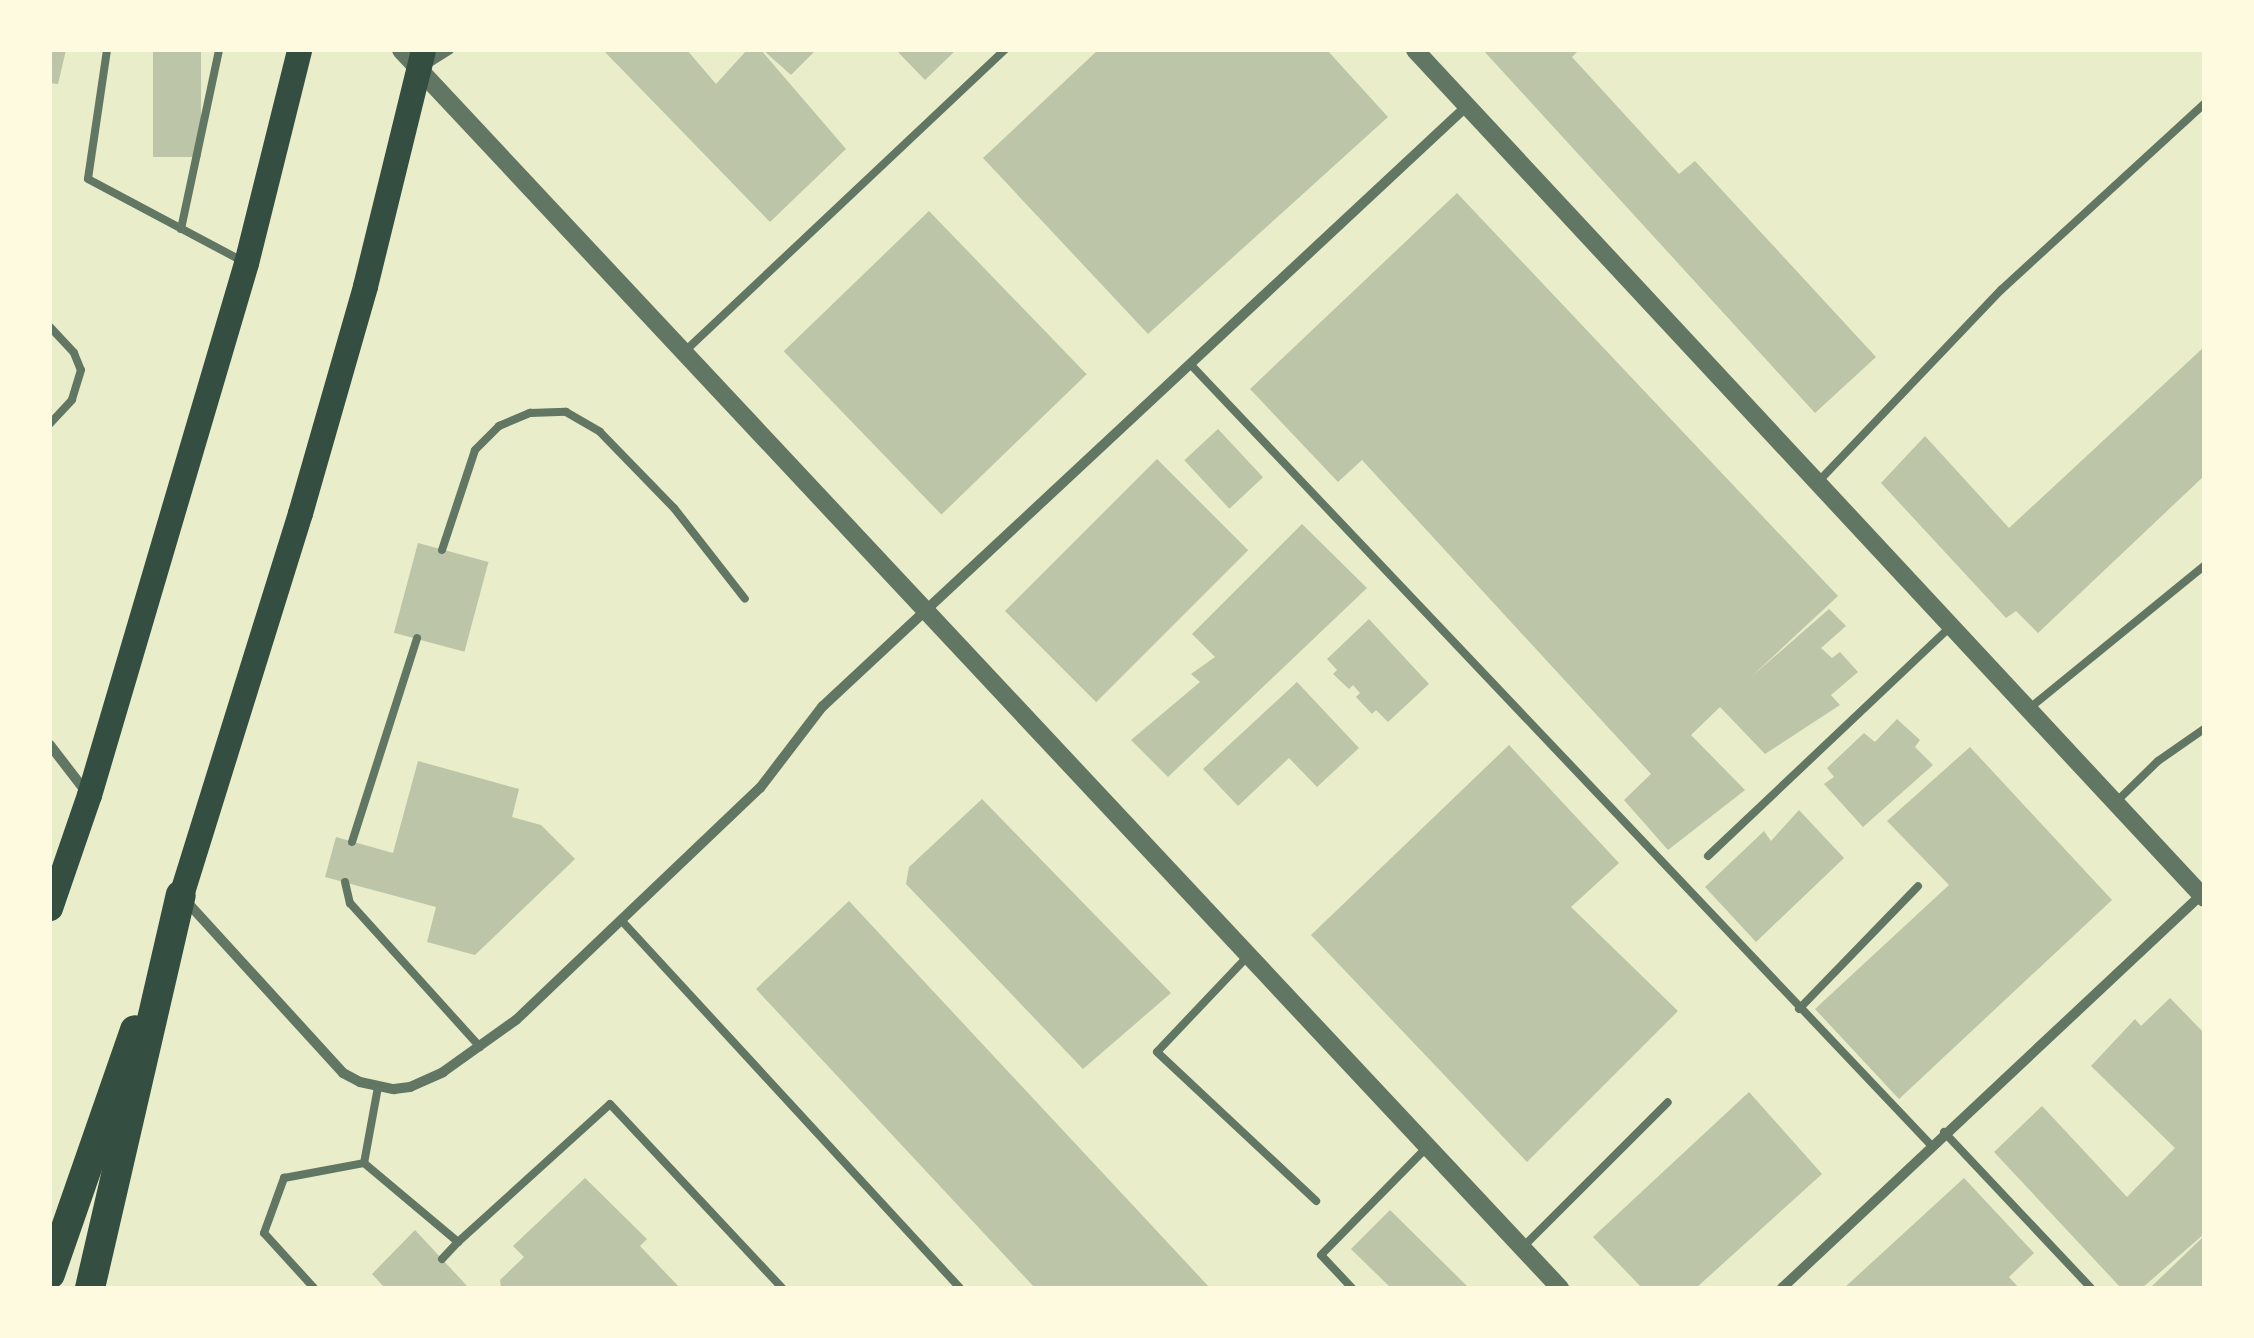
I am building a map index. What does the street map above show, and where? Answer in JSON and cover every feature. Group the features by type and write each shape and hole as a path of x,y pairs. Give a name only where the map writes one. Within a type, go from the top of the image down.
{"highway":[{"path":"50,1274 181,895"},
{"path":"90,1288 181,895"}],"main road":[{"path":"50,908 89,796 246,263 299,50"},
{"path":"181,895 300,513 365,286 414,56"}],"street":[{"path":"414,56 449,50"},
{"path":"1415,50 2202,896 1944,1132 1782,1288"},
{"path":"414,56 924,612 1560,1288"},
{"path":"181,895 343,1072 378,1087 410,1087 430,1080 516,1020 760,788 822,707 1467,106"},
{"path":"50,745 89,796"}],"lane":[{"path":"108,50 88,179 246,263"},
{"path":"181,229 219,50"},
{"path":"683,352 1005,50"},
{"path":"1817,483 2001,290 2204,104"},
{"path":"50,327 74,353 81,370 72,400 50,424"},
{"path":"1192,366 1931,1145"},
{"path":"442,550 475,450 498,426 530,413 566,412 600,432 674,508 746,600"},
{"path":"2027,710 2204,566"},
{"path":"1708,856 1950,626"},
{"path":"352,842 418,638"},
{"path":"2114,804 2158,761 2204,729"},
{"path":"344,882 350,903 480,1047"},
{"path":"1799,1009 1918,886"},
{"path":"620,920 960,1288"},
{"path":"1248,956 1157,1052 1316,1201"},
{"path":"364,1163 378,1087"},
{"path":"1522,1248 1668,1102"},
{"path":"442,1259 610,1104 782,1288"},
{"path":"1944,1132 2091,1288"},
{"path":"1352,1288 1322,1255 1428,1146"},
{"path":"364,1163 458,1242"},
{"path":"314,1288 264,1233 284,1178 364,1163"}],"building":[{"path":"50,50 66,50 58,84 50,83"},
{"path":"153,50 201,50 201,157 153,157"},
{"path":"603,50 687,50 716,84 747,50 761,50 846,149 770,222"},
{"path":"763,50 816,50 791,75"},
{"path":"896,50 956,50 925,80"},
{"path":"1098,50 1327,50 1388,117 1148,334 983,158"},
{"path":"1483,50 1579,50 1572,57 1679,174 1695,161 1876,357 1815,413"},
{"path":"1457,193 1838,596 1751,677 1829,609 1846,626 1821,648 1832,658 1840,652 1858,672 1831,695 1840,705 1765,754 1720,707 1691,735 1745,790 1668,850 1624,800 1651,774 1362,460 1338,482 1250,389"},
{"path":"929,211 1087,374 941,515 784,351"},
{"path":"2204,347 2204,476 2038,633 2016,611 2006,618 1881,483 1925,436 2009,528"},
{"path":"1218,429 1263,477 1229,509 1184,460"},
{"path":"1157,459 1248,550 1096,702 1005,611"},
{"path":"1302,524 1367,588 1168,777 1131,740 1200,682 1191,674 1215,657 1192,634"},
{"path":"418,543 489,562 464,652 394,633"},
{"path":"1369,619 1429,684 1388,722 1376,710 1372,714 1356,697 1360,693 1353,685 1349,689 1333,674 1337,670 1327,659"},
{"path":"1297,682 1359,748 1317,787 1289,758 1238,806 1203,769"},
{"path":"1897,719 1920,740 1915,747 1933,765 1863,827 1824,784 1834,777 1827,768 1864,733 1875,742"},
{"path":"1509,745 1619,863 1571,907 1678,1011 1527,1162 1311,935"},
{"path":"1970,747 2112,900 1899,1099 1815,1009 1949,885 1887,821"},
{"path":"418,761 519,789 512,817 541,825 575,859 475,955 427,942 436,907 325,877 336,837 393,853"},
{"path":"982,799 1171,993 1083,1069 906,884 909,867"},
{"path":"1799,810 1844,858 1756,942 1705,887 1764,831 1771,841"},
{"path":"849,901 1210,1288 1035,1288 756,989"},
{"path":"2170,998 2204,1033 2204,1234 2142,1288 2121,1288 1994,1152 2042,1106 2127,1197 2175,1148 2091,1066 2135,1019 2141,1026"},
{"path":"1749,1092 1822,1174 1696,1288 1642,1288 1593,1237"},
{"path":"585,1178 647,1239 640,1246 680,1288 501,1288 500,1280 524,1257 513,1246"},
{"path":"1964,1178 2034,1253 2009,1277 2019,1288 1844,1288"},
{"path":"1390,1210 1469,1288 1391,1288 1351,1249"},
{"path":"415,1230 469,1288 385,1288 372,1274"},
{"path":"2204,1236 2204,1288 2150,1288"}]}
